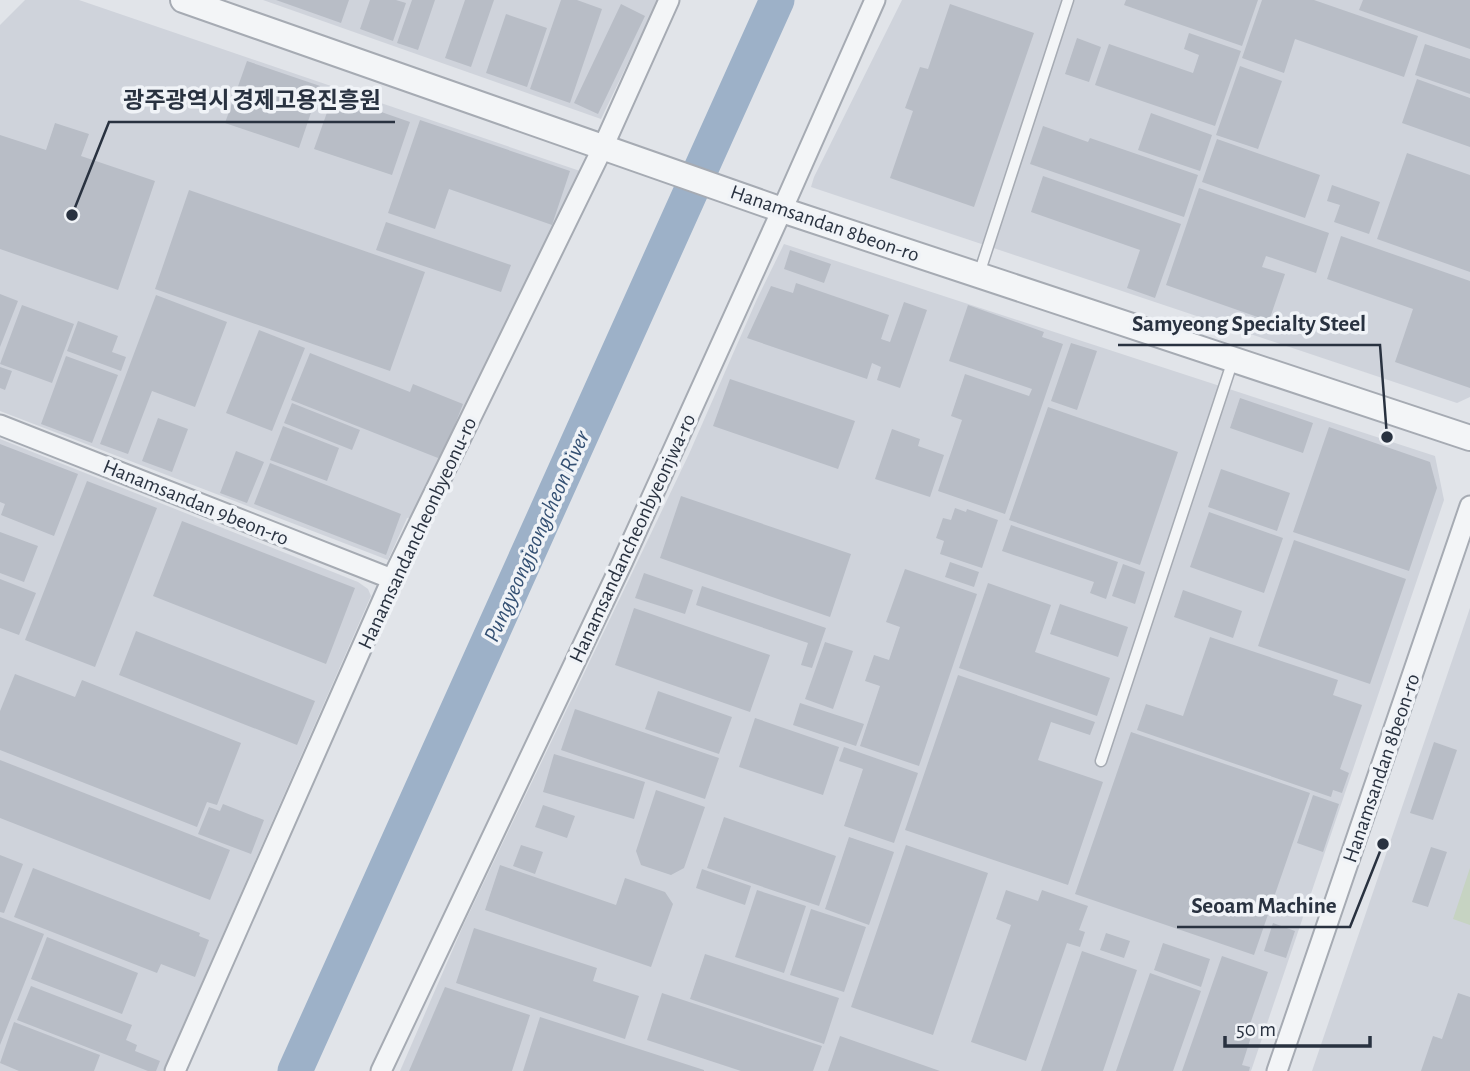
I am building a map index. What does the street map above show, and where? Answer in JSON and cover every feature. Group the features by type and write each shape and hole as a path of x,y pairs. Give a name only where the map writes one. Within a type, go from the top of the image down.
{"street":[{"name":"Hanamsandan 8beon-ro","path":"183,0 775,207 1470,438"},
{"name":"Hanamsandancheonbyeonu-ro","path":"175,1071 392,579 610,150 669,0"},
{"name":"Hanamsandancheonbyeonjwa-ro","path":"381,1071 616,575 775,207 874,0"},
{"name":"Hanamsandan 9beon-ro","path":"0,425 392,579"},
{"name":"Hanamsandan 8beon-ro","path":"1278,1071 1470,506"}],"lane":[{"path":"979,275 1068,0"},
{"path":"1101,761 1233,359"}],"shaded area":[{"path":"25,0 79,0 580,171 416,517 407,518 388,560 0,411 0,25"},
{"path":"263,0 658,0 601,119"},
{"path":"902,0 1470,0 1470,397 1457,403 811,187"},
{"path":"784,244 1435,456 1444,500 1251,1071 400,1071 463,926 689,454"},
{"path":"0,439 358,582 368,589 371,596 163,1071 0,1071"},
{"path":"1470,608 1470,1071 1312,1071"}],"green space":[{"path":"1470,868 1470,925 1453,919"}],"building":[{"path":"276,0 349,0 341,23"},
{"path":"370,0 396,0 406,3 393,41 360,29"},
{"path":"412,0 435,0 418,50 397,43"},
{"path":"465,0 494,0 471,67 445,58"},
{"path":"561,0 577,0 602,9 570,103 530,89"},
{"path":"1126,0 1258,0 1242,46 1124,5"},
{"path":"1262,0 1314,0 1418,36 1404,77 1295,39 1284,73 1242,58"},
{"path":"1363,0 1470,0 1470,49 1359,10"},
{"path":"621,4 645,16 598,114 574,103"},
{"path":"950,4 1034,33 974,207 890,178 913,111 905,108 920,67 928,69"},
{"path":"506,14 547,28 527,87 486,73"},
{"path":"1189,33 1241,51 1215,126 1095,85 1109,44 1193,73 1199,55 1184,49"},
{"path":"1077,38 1101,47 1089,82 1065,74"},
{"path":"1425,44 1470,59 1470,94 1415,75"},
{"path":"247,61 320,86 299,148 225,123"},
{"path":"1240,66 1282,81 1258,149 1216,135"},
{"path":"1417,79 1470,98 1470,147 1402,123"},
{"path":"341,98 410,122 392,175 314,149 330,104"},
{"path":"1151,113 1212,135 1200,171 1138,150"},
{"path":"420,120 570,171 552,225 449,189 435,229 388,213"},
{"path":"55,123 89,134 81,156 155,181 118,290 0,249 0,135 46,150"},
{"path":"1043,126 1088,142 1090,138 1198,175 1184,217 1030,164"},
{"path":"1217,139 1320,175 1305,218 1202,182"},
{"path":"1407,153 1470,175 1470,272 1377,239"},
{"path":"1043,176 1181,224 1155,298 1127,288 1140,250 1031,212"},
{"path":"1332,185 1380,202 1369,234 1334,222 1340,205 1327,201"},
{"path":"1199,188 1329,233 1316,273 1266,256 1262,267 1285,274 1269,321 1166,285"},
{"path":"189,190 425,272 390,371 155,289"},
{"path":"386,222 511,265 501,292 376,250"},
{"path":"1341,236 1470,281 1470,388 1395,362 1413,309 1327,279"},
{"path":"790,250 831,264 824,283 784,269"},
{"path":"796,283 889,315 881,339 890,342 904,302 927,310 900,388 877,380 881,367 872,363 867,379 747,338 771,286 793,293"},
{"path":"0,294 18,301 0,347"},
{"path":"156,295 227,322 195,407 152,391 128,454 100,444"},
{"path":"22,305 74,324 52,383 0,364"},
{"path":"968,305 1044,332 1042,337 1063,344 1005,514 938,491 962,420 951,416 965,374 1029,396 1032,389 949,361"},
{"path":"78,321 118,336 112,352 126,357 121,371 67,351"},
{"path":"259,330 305,348 272,431 226,413"},
{"path":"1071,343 1097,351 1077,410 1051,401"},
{"path":"310,353 410,392 413,384 463,404 443,455 438,458 291,400"},
{"path":"66,356 118,375 92,443 41,424"},
{"path":"0,367 12,371 5,390 0,388"},
{"path":"730,379 855,421 838,469 713,426"},
{"path":"1240,398 1313,423 1303,453 1230,428"},
{"path":"292,403 360,430 352,450 284,423"},
{"path":"1048,407 1178,452 1140,565 1009,520"},
{"path":"158,418 188,429 172,472 142,461"},
{"path":"283,426 339,448 327,481 270,460"},
{"path":"1329,427 1430,462 1437,488 1409,571 1293,532"},
{"path":"892,429 920,439 918,446 944,455 930,497 875,479"},
{"path":"0,444 78,474 54,536 1,515 5,504 0,502"},
{"path":"236,451 264,462 247,503 220,493"},
{"path":"270,463 401,514 386,555 254,504"},
{"path":"1221,469 1290,493 1277,531 1208,507"},
{"path":"87,481 157,508 95,667 25,640"},
{"path":"681,496 851,554 830,617 660,558"},
{"path":"955,508 966,512 967,509 998,520 982,568 940,554 944,541 936,538 943,518 951,520"},
{"path":"1209,512 1283,538 1264,593 1190,567"},
{"path":"182,521 355,588 326,664 153,596"},
{"path":"1011,525 1118,562 1106,599 1090,593 1094,582 1002,551"},
{"path":"0,532 38,546 24,582 0,573"},
{"path":"1294,540 1406,579 1370,684 1258,646"},
{"path":"950,562 979,572 974,587 945,577"},
{"path":"1123,564 1145,572 1135,604 1112,596"},
{"path":"905,569 977,594 919,766 860,746 880,686 865,681 874,655 889,660 900,627 886,622"},
{"path":"644,573 693,590 685,614 635,598"},
{"path":"0,579 36,593 19,635 0,628"},
{"path":"988,583 1051,605 1035,652 1110,678 1097,716 959,668"},
{"path":"702,586 826,628 812,668 801,665 808,643 696,605"},
{"path":"1183,590 1242,611 1233,638 1174,617"},
{"path":"1060,604 1128,627 1118,657 1050,634"},
{"path":"634,608 770,655 750,712 615,665"},
{"path":"136,631 315,701 297,745 119,675"},
{"path":"1210,637 1338,680 1333,695 1362,705 1340,769 1349,773 1342,793 1333,790 1331,797 1137,730 1146,704 1183,716"},
{"path":"825,642 853,651 833,709 805,699"},
{"path":"15,674 75,697 82,680 241,743 217,805 207,802 197,827 0,750 0,711"},
{"path":"958,675 1095,722 1090,735 1051,722 1038,760 1103,782 1068,885 905,830"},
{"path":"658,691 732,717 719,754 645,729"},
{"path":"800,703 864,724 856,746 793,725"},
{"path":"575,709 719,758 705,799 561,750"},
{"path":"755,718 839,747 823,795 739,767"},
{"path":"1131,732 1310,793 1254,955 1075,894"},
{"path":"1434,742 1457,750 1433,820 1410,813"},
{"path":"844,747 918,773 894,843 844,826 863,769 839,761"},
{"path":"554,754 645,782 634,819 543,792"},
{"path":"0,760 230,850 210,900 0,818"},
{"path":"656,790 705,807 684,868 671,875 641,865 636,851"},
{"path":"1313,795 1339,804 1323,852 1297,843"},
{"path":"223,804 264,820 251,854 198,834 209,807 220,811"},
{"path":"543,805 575,816 567,838 535,827"},
{"path":"724,817 836,856 819,906 707,868"},
{"path":"849,837 894,852 869,925 825,909"},
{"path":"521,845 543,852 535,874 513,866"},
{"path":"906,845 988,873 933,1035 851,1007"},
{"path":"1431,847 1447,852 1428,907 1412,902"},
{"path":"0,855 23,864 4,913 0,912"},
{"path":"500,865 616,905 625,878 665,892 673,904 651,967 485,910"},
{"path":"33,868 200,933 199,936 209,940 195,977 161,964 157,973 14,917"},
{"path":"702,869 751,886 745,905 696,888"},
{"path":"757,890 806,906 784,973 735,957"},
{"path":"1006,890 1038,901 1042,890 1088,906 1079,930 1085,932 1080,947 1067,943 1026,1061 971,1042 1011,925 996,919"},
{"path":"811,909 866,927 844,992 790,975"},
{"path":"0,917 44,934 0,1045"},
{"path":"1273,923 1295,931 1286,958 1264,951"},
{"path":"474,928 597,968 593,981 639,996 625,1039 456,983"},
{"path":"1106,933 1130,941 1124,958 1100,950"},
{"path":"47,937 138,973 122,1014 31,979"},
{"path":"1163,943 1210,959 1201,987 1154,970"},
{"path":"1082,951 1137,970 1103,1071 1041,1071"},
{"path":"705,954 839,998 824,1044 690,999"},
{"path":"1222,956 1268,972 1247,1033 1252,1034 1242,1065 1250,1067 1249,1071 1182,1071"},
{"path":"1150,973 1201,991 1173,1071 1116,1071"},
{"path":"31,986 132,1025 126,1040 137,1045 135,1051 160,1061 156,1071 148,1071 17,1020"},
{"path":"445,987 530,1015 512,1071 409,1071"},
{"path":"662,993 822,1046 813,1071 741,1071 647,1040"},
{"path":"1458,993 1470,997 1470,1071 1421,1071 1433,1036 1442,1039"},
{"path":"540,1017 704,1070 704,1071 523,1071"},
{"path":"14,1022 100,1055 94,1071 19,1071 0,1063"},
{"path":"840,1036 940,1071 828,1071"}],"waterway":[{"name":"Pungyeongjeongcheon River","path":"295,1071 777,0"}],"place":[{"name":"광주광역시 경제고용진흥원","path":"72,215"},
{"name":"Samyeong Specialty Steel","path":"1387,437"},
{"name":"Seoam Machine","path":"1383,844"}]}
